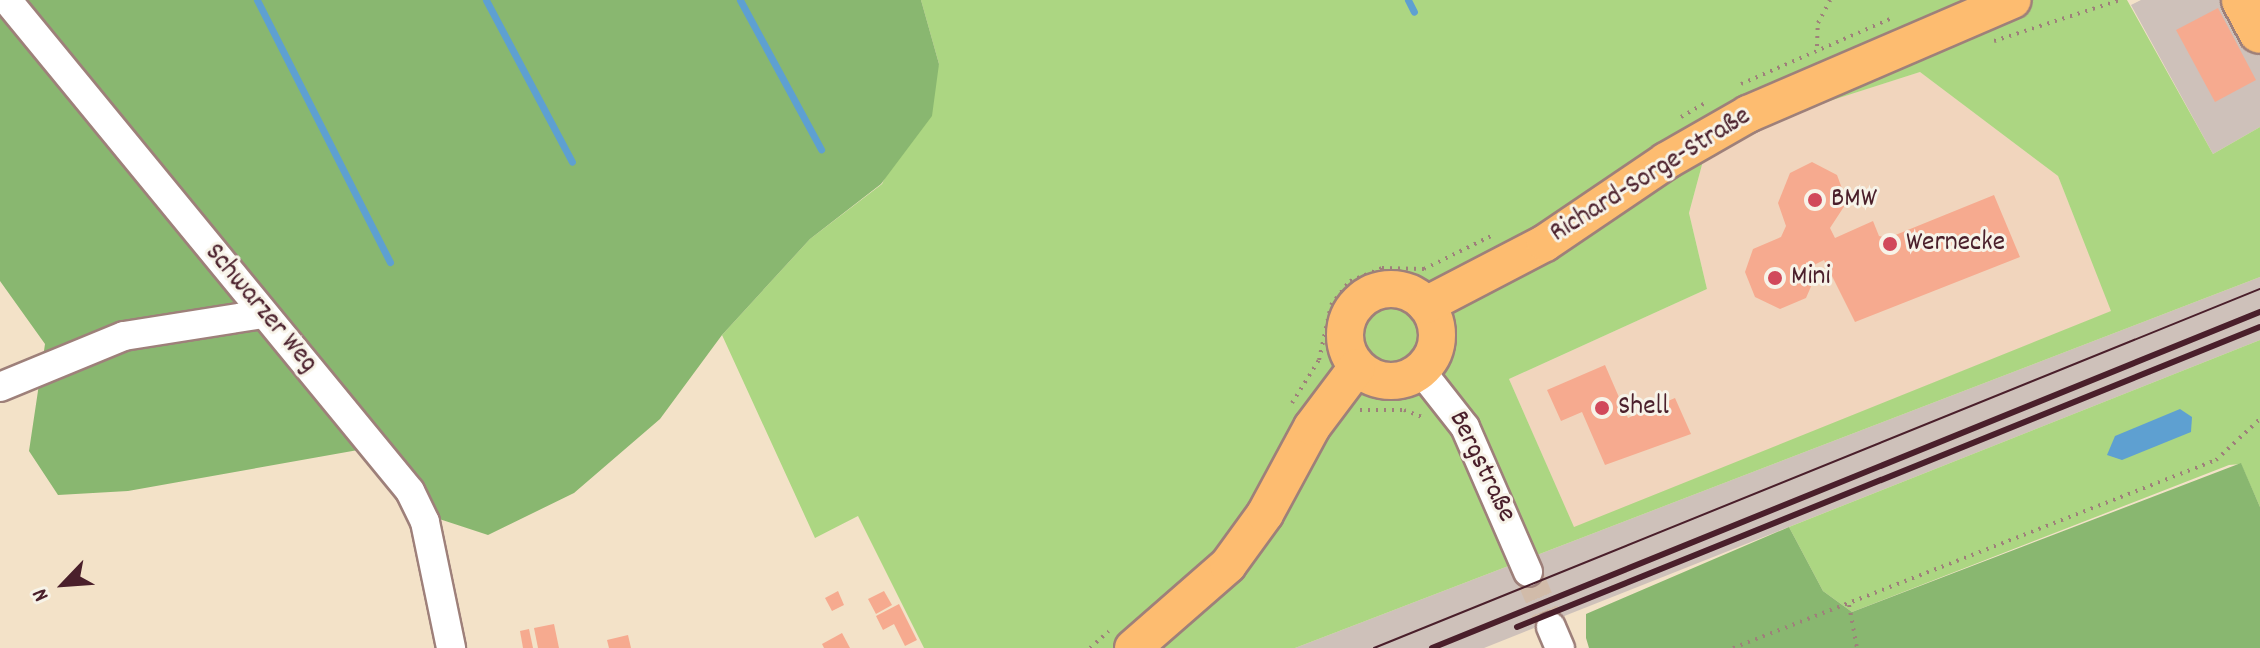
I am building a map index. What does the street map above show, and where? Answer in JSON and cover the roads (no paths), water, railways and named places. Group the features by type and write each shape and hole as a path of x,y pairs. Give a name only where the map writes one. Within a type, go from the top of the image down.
{"highway":[{"path":"2243,0 2260,32"}],"main road":[{"name":"Richard-Sorge-Straße","path":"1426,305 1545,243 1666,161 1748,114 2000,2"},
{"path":"1123,638 1201,594 1235,555 1335,377 1345,330 1366,297 1404,291 1426,305 1438,332 1431,360 1421,371 1409,379 1381,381 1335,377"}],"street":[{"name":"Schwarzer Weg","path":"7,0 410,491 425,522 451,648"},
{"path":"0,387 124,336 263,314"},
{"name":"Bergstraße","path":"1421,371 1465,427 1528,572"}],"water":[{"path":"2180,409 2192,417 2191,432 2122,460 2107,455 2115,436"}],"waterway":[{"path":"257,0 390,262"},
{"path":"486,0 572,162"},
{"path":"740,0 821,149"},
{"path":"1408,0 1414,12"}],"tunnel":[{"path":"1528,572 1551,627"}],"tram line":[{"path":"1374,648 2260,289"}],"railway":[{"path":"1432,648 2260,312"},
{"path":"1517,627 2260,327"}],"place":[{"name":"BMW","path":"1815,200"},
{"name":"Wernecke","path":"1890,244"},
{"name":"Mini","path":"1775,278"},
{"name":"Shell","path":"1602,408"}]}
